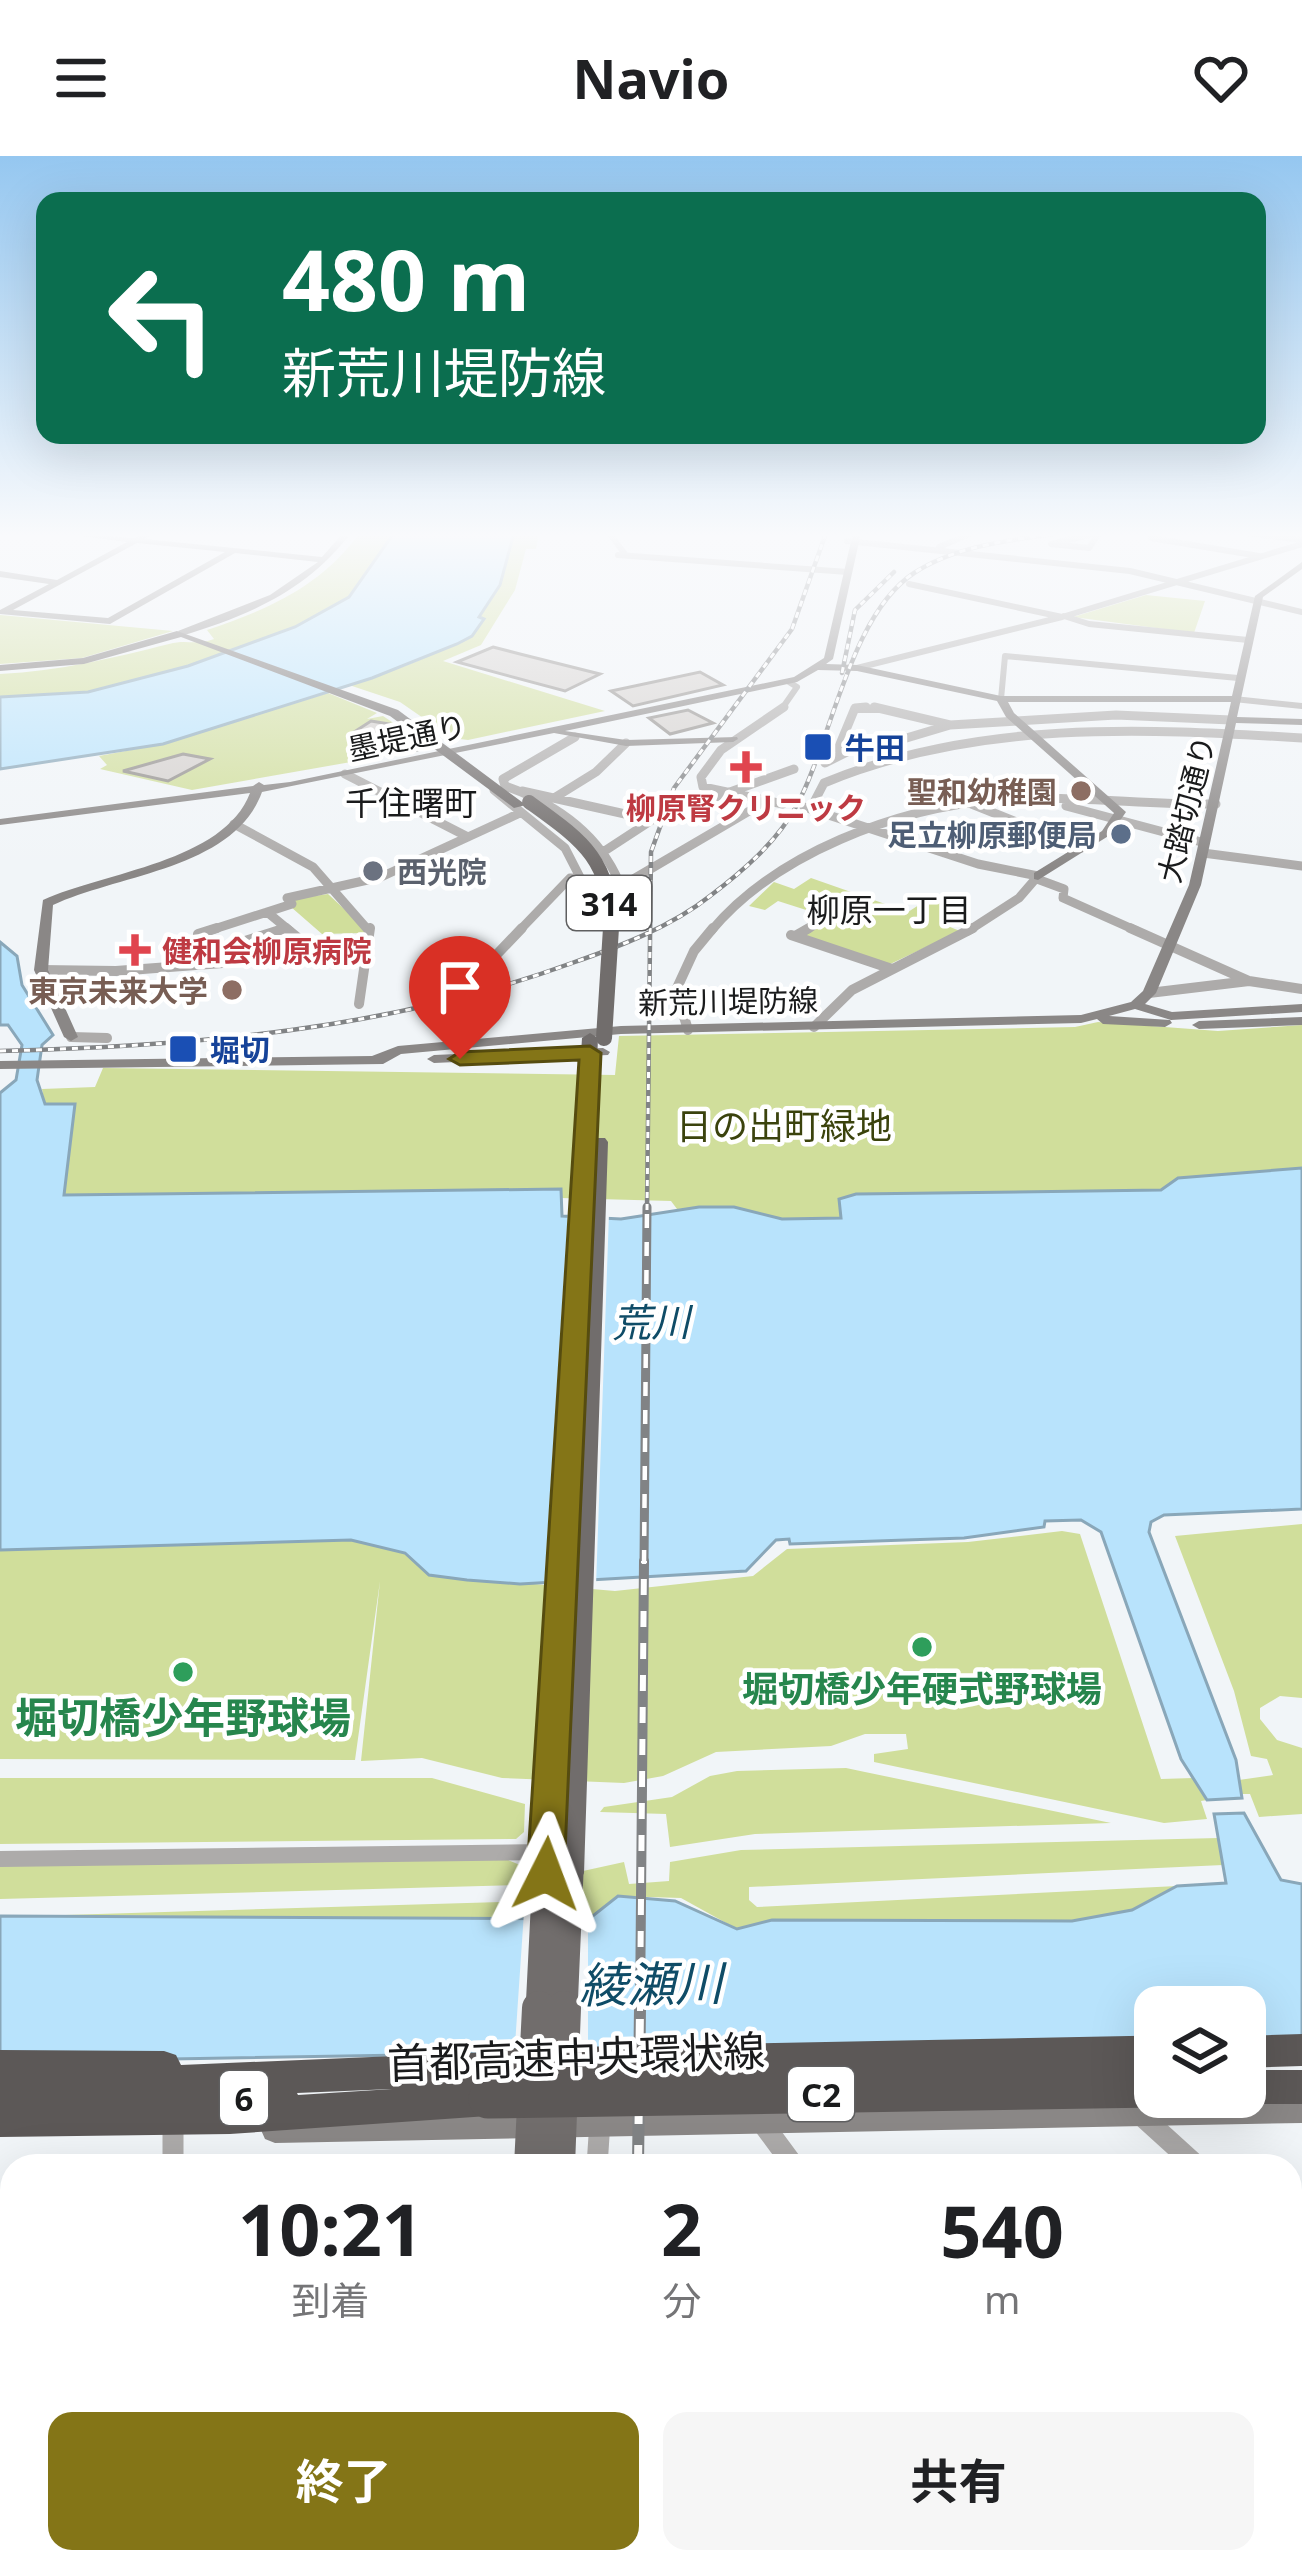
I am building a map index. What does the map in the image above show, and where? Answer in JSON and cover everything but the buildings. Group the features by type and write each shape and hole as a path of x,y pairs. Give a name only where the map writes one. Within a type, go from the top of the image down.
{"highway":[{"path":"1266,2051 1302,2050"},
{"name":"首都高速中央環状線","path":"0,2120 230,2116 489,2084 1134,2058"},
{"path":"1266,2063 1302,2064"},
{"name":"首都高速中央環状線","path":"0,2066 1134,2101"},
{"name":"6","path":"0,2094 489,2084"},
{"path":"1266,2087 1302,2087"}],"main road":[{"path":"0,669 86,663 142,646"},
{"name":"314","path":"217,646 406,719 526,803 570,844 594,887 596,1050 559,1854 558,2154"},
{"name":"314","path":"532,2154 559,1854"}],"street":[{"path":"817,667 828,659 830,646"},
{"path":"857,668 945,646"},
{"name":"大踏切通り","path":"1136,1005 1149,993 1204,848 1246,646"},
{"path":"814,1027 847,995 989,918 1037,877 1116,822 1120,812 1115,803 1016,718 1001,698 1005,656 1238,678"},
{"path":"817,667 857,668 1001,698 1234,699 1302,706"},
{"name":"墨堤通り","path":"260,788 789,682 817,667"},
{"name":"墨堤通り","path":"551,730 782,680 817,667"},
{"path":"551,730 626,742 734,739 765,728 784,712 797,687 789,682"},
{"path":"847,752 838,748 855,708 872,706 951,724"},
{"path":"824,763 847,752 951,724 1016,718 1231,727 1302,738"},
{"path":"1249,981 1063,898 1064,889 1037,877 944,853 884,827 807,808 824,783 900,752 1302,722"},
{"path":"500,787 503,779 575,737"},
{"path":"734,739 701,772 703,787 783,804"},
{"path":"226,963 198,934 292,904 286,898 402,870 526,803 554,798 596,772 626,742"},
{"name":"墨堤通り","path":"0,820 345,775 450,750"},
{"path":"604,852 652,820 794,770"},
{"path":"345,775 468,837"},
{"path":"107,1038 71,1037 41,970 46,907 51,900 168,864 234,824 260,788"},
{"path":"526,803 554,798 652,820"},
{"path":"482,970 570,878 583,883 630,881 768,800"},
{"path":"1057,802 1204,848 1302,866"},
{"path":"526,803 604,852 619,882"},
{"path":"526,803 565,848 583,883"},
{"path":"688,1030 676,990 706,937 766,880 838,843 969,803 1216,804"},
{"path":"969,803 1082,848"},
{"path":"234,824 313,868 370,927 359,1004"},
{"path":"944,853 986,839"},
{"path":"267,912 297,938 296,957"},
{"path":"828,917 793,936 892,969"},
{"path":"214,951 286,928"},
{"path":"41,970 367,952"},
{"path":"1149,993 1249,981 1302,989"},
{"name":"新荒川堤防線","path":"1086,1018 1136,1005 1169,1016 1302,1008"},
{"name":"新荒川堤防線","path":"374,1060 398,1050 621,1030 1086,1018 1205,1025 1302,1021"},
{"name":"新荒川堤防線","path":"8,1065 374,1060 596,1050"},
{"path":"0,1859 559,1854"},
{"path":"0,2134 760,2120 1134,2102"},
{"path":"1266,2108 1302,2110"},
{"path":"1160,2118 1188,2154"},
{"path":"760,2120 785,2154"},
{"path":"599,2154 600,2121"},
{"path":"173,2132 173,2154"}],"green space":[{"path":"0,646 123,646 82,658 0,664"},
{"path":"163,646 243,646 88,692 0,697 0,674"},
{"path":"446,646 479,646 443,661 605,711 468,740 452,738 400,702 349,685"},
{"path":"328,693 377,713 367,719 383,716 425,744 419,750 192,790 100,769 107,765 99,756 163,744"},
{"path":"811,878 908,912 936,894 957,901 945,910 960,916 945,925 960,931 886,966 799,936 828,917 778,901 765,910 749,906 774,882 794,889"},
{"path":"328,894 365,933 322,934 291,907 294,899"},
{"name":"日の出町緑地","path":"1098,1022 1218,1031 1302,1025 1302,1168 1178,1178 1161,1190 856,1194 842,1218 782,1219 734,1207 677,1209 671,1201 561,1198 560,1189 63,1195 75,1104 45,1105 42,1089 95,1087 103,1068 615,1075 619,1036 1075,1027"},
{"path":"1302,1524 1302,1698 1280,1696 1260,1708 1260,1719 1277,1740 1302,1748 1302,1814 1259,1817 1250,1794 1241,1794 1239,1780 1273,1775 1267,1759 1251,1756 1234,1691 1175,1536"},
{"path":"1062,1531 1080,1534 1161,1779 1193,1778 1207,1800 1201,1801 1207,1819 1164,1823 874,1762 874,1754 908,1749 906,1734 865,1734 831,1746 716,1752 663,1776 624,1783 502,1778 422,1758 361,1761 380,1581 355,1760 0,1759 0,1550 351,1540 405,1553 429,1575 615,1591 753,1576 787,1549 968,1542"},
{"path":"846,1768 1111,1823 755,1834 670,1847 666,1814 600,1812 604,1807 672,1797 710,1776 737,1771"},
{"path":"0,1778 432,1778 525,1804 524,1832 516,1839 0,1844"},
{"path":"1218,1838 1223,1865 749,1887 749,1900 757,1907 1177,1886 1132,1910 1072,1921 772,1920 737,1929 681,1898 618,1896 589,1919 65,1915 501,1902 524,1885 0,1899 0,1863 496,1855 551,1878 624,1862 629,1884 669,1881 670,1862 741,1850"}],"water":[{"path":"243,646 452,646 372,678 163,744 0,769 0,697 88,692"},
{"name":"荒川","path":"0,942 17,956 22,985 53,1035 42,1045 37,1080 45,1104 75,1104 64,1195 561,1189 562,1216 621,1219 699,1207 734,1207 782,1219 841,1218 839,1199 856,1194 1161,1190 1178,1178 1302,1168 1302,1509 1164,1515 1151,1522 1149,1532 1236,1760 1242,1798 1207,1800 1181,1759 1101,1532 1081,1520 1045,1521 1044,1527 964,1538 790,1544 789,1539 776,1540 746,1571 520,1584 429,1575 405,1553 351,1540 0,1550 0,1093 16,1080 22,1045 8,1025 0,1025"},
{"name":"綾瀬川","path":"1244,1813 1281,1880 1302,1884 1302,2037 1266,2038 1266,1986 1134,1986 1134,2042 0,2062 0,1916 589,1919 618,1896 675,1901 737,1929 772,1920 1072,1921 1132,1910 1177,1886 1226,1883 1214,1814"}],"pier":[{"path":"568,1211 609,1213 596,1586 544,1588"},
{"path":"524,1912 588,1912 588,2059 514,2060"}],"railway":[{"path":"650,932 651,852 674,788 780,646"},
{"path":"842,673 848,646"},
{"path":"650,932 695,907 735,876 789,819 859,646"},
{"path":"0,1051 218,1039 361,1019 503,986 650,932"},
{"path":"647,1210 650,932"},
{"path":"644,1564 647,1207"},
{"path":"640,2011 644,1561"},
{"path":"638,2154 640,2008"}],"place":[{"name":"牛田","path":"818,747"},
{"name":"柳原腎クリニック","path":"746,767"},
{"name":"聖和幼稚園","path":"1081,791"},
{"name":"足立柳原郵便局","path":"1121,834"},
{"name":"西光院","path":"373,871"},
{"name":"健和会柳原病院","path":"135,950"},
{"name":"東京未来大学","path":"232,990"},
{"name":"堀切","path":"183,1049"},
{"name":"堀切橋少年硬式野球場","path":"922,1647"},
{"name":"堀切橋少年野球場","path":"183,1672"}],"district":[{"name":"千住曙町","path":"411,802"},
{"name":"柳原一丁目","path":"889,909"}],"route":[{"path":"460,1059 590,1053 546,1874"}]}
